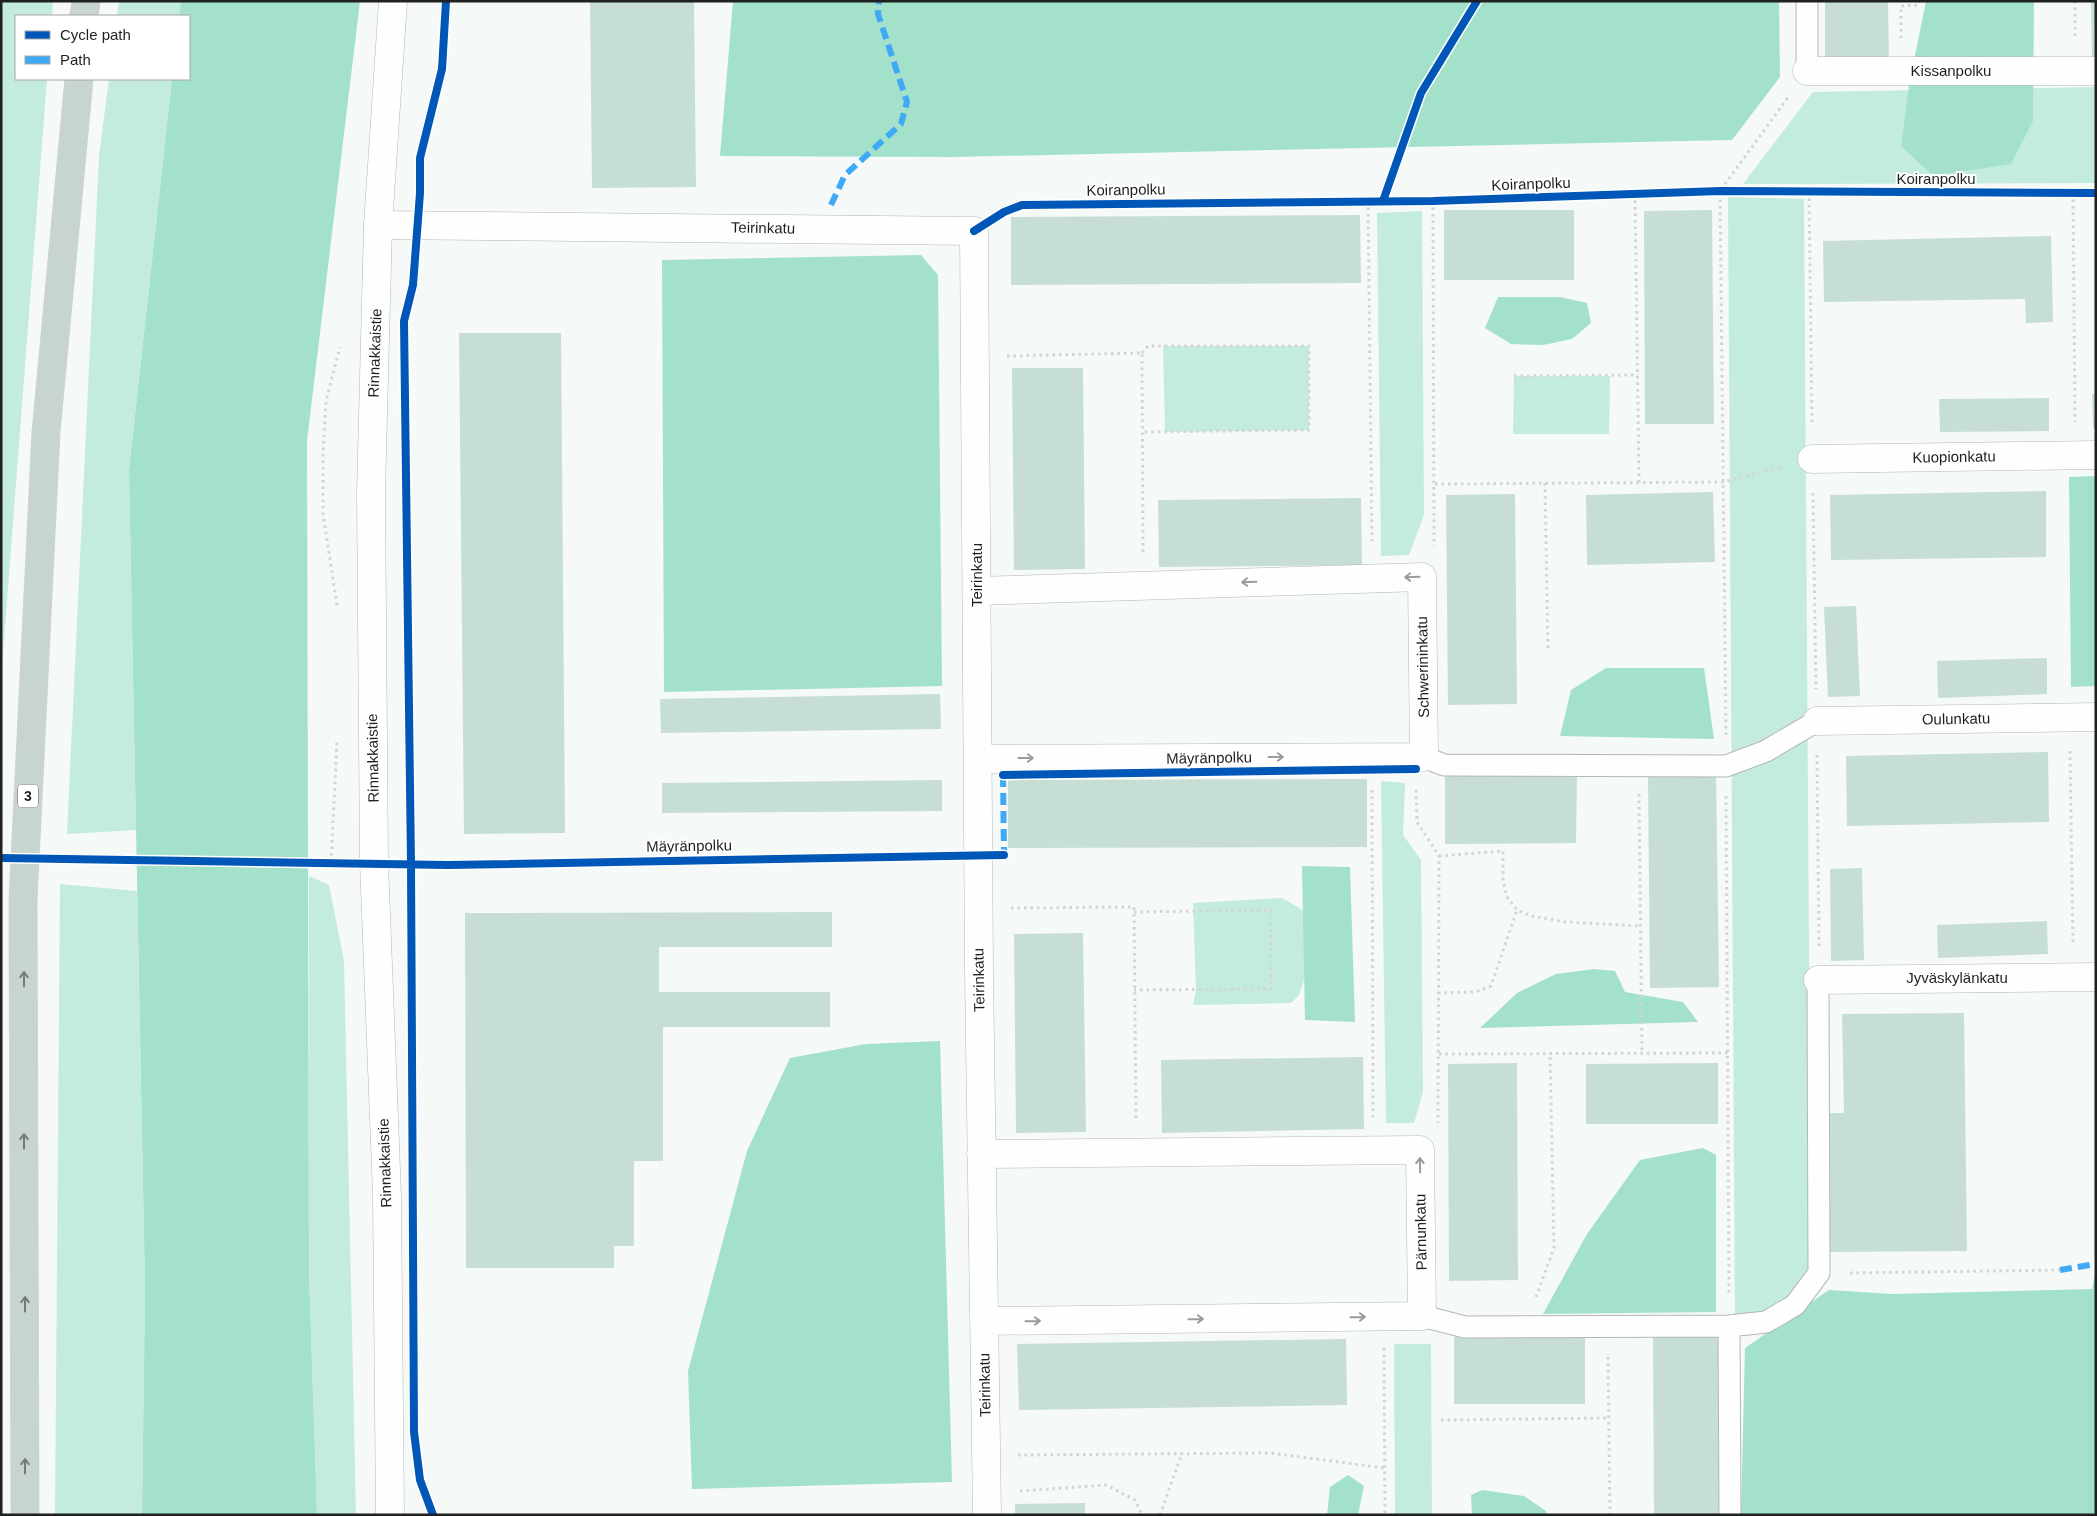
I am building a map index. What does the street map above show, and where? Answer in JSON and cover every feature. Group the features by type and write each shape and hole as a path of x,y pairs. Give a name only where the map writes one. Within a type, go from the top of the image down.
{"highway":[{"path":"84,15 86,1"},
{"name":"3","path":"25,1515 23,900 46,432 79,80"}],"street":[{"name":"Rinnakkaistie","path":"390,1515 387,1195 374,863 371,493 378,225 393,1"},
{"name":"Kissanpolku","path":"1807,70 2096,71"},
{"name":"Teirinkatu","path":"378,225 974,231 981,1154 987,1515"},
{"name":"Kuopionkatu","path":"1812,459 2086,455"},
{"path":"977,591 1422,577"},
{"name":"Schwerininkatu","path":"1419,757 1422,577"},
{"name":"Oulunkatu","path":"1817,721 2083,717"},
{"path":"978,759 1419,757"},
{"name":"Jyväskylänkatu","path":"1818,980 2084,978"},
{"path":"981,1154 1420,1150"},
{"name":"Pärnunkatu","path":"1420,1150 1422,1316"},
{"path":"985,1321 1422,1316"}],"lane":[{"path":"1807,1 1807,70"},
{"path":"1419,757 1444,765 1726,766 1766,751 1817,721"},
{"path":"1422,1316 1465,1327 1729,1326 1766,1322 1795,1306 1819,1273 1818,980"},
{"path":"1729,1326 1730,1515"}],"path":[{"path":"1901,71 1901,6 1919,5 1919,1"},
{"path":"1729,1326 1720,191 1807,70"},
{"path":"1383,201 1386,192"},
{"path":"1809,192 1817,721 1818,980"},
{"path":"2072,193 2086,455"},
{"path":"1635,194 1639,483"},
{"path":"1368,201 1372,548"},
{"path":"1422,577 1432,567 1435,484 1433,201"},
{"path":"997,207 1004,212 1004,221"},
{"path":"1142,432 1309,430 1309,346 1148,346 1142,353 1142,432 1142,586"},
{"path":"1004,356 1142,353"},
{"path":"1514,376 1638,375"},
{"path":"1435,484 1723,482 1812,459"},
{"path":"1545,484 1548,652"},
{"path":"2083,717 2084,978"},
{"path":"1372,757 1373,1124"},
{"path":"1419,757 1417,822 1438,856 1439,1054 1438,1134 1420,1150"},
{"path":"1639,766 1642,1053"},
{"path":"1438,856 1502,851 1503,880 1507,897 1517,910 1531,916 1566,922 1640,926"},
{"path":"321,862 374,863"},
{"path":"1004,908 1134,906 1136,1126"},
{"path":"1134,912 1271,910 1271,989 1134,990"},
{"path":"1438,993 1475,992 1491,986 1517,910"},
{"path":"1439,1054 1728,1053"},
{"path":"1521,1327 1536,1296 1554,1248 1550,1054"},
{"path":"1819,1273 2060,1270"},
{"path":"1384,1316 1385,1515"},
{"path":"1607,1326 1610,1515"},
{"path":"1441,1420 1609,1418"},
{"path":"1012,1455 1270,1453 1385,1468"},
{"path":"1160,1515 1182,1454"},
{"path":"1012,1491 1106,1485 1136,1500 1142,1515"}],"green space":[{"path":"1,1 53,1 52,15 15,15 15,80 47,80 1,679"},
{"path":"119,1 181,1 179,15 117,15"},
{"path":"181,1 360,1 307,441 309,1272 317,1515 142,1515 145,1289 129,470 172,80 190,80 190,15 179,15"},
{"path":"733,1 1779,1 1780,77 1732,140 954,157 720,156"},
{"path":"1926,1 2034,1 2033,121 2011,164 1933,176 1901,146 1909,85"},
{"path":"109,80 172,80 129,470 136,830 67,834 99,156"},
{"path":"2096,87 2096,183 1743,184 1813,92"},
{"path":"1728,197 1804,199 1811,1253 1806,1280 1778,1308 1735,1320"},
{"path":"1422,211 1424,515 1409,555 1381,556 1377,213"},
{"path":"921,255 938,275 942,686 664,692 662,260"},
{"path":"1498,297 1560,297 1587,303 1591,323 1572,339 1543,345 1511,344 1485,328"},
{"path":"1163,346 1309,346 1309,430 1165,432"},
{"path":"1514,376 1610,376 1609,434 1513,434"},
{"path":"2096,476 2096,686 2071,687 2069,477"},
{"path":"1606,668 1704,668 1714,739 1560,736 1571,690"},
{"path":"1381,781 1405,783 1403,835 1421,860 1423,1092 1414,1123 1386,1123"},
{"path":"1302,866 1350,867 1355,1022 1305,1020"},
{"path":"309,876 329,885 344,961 356,1515 317,1515 309,1272"},
{"path":"60,884 137,891 145,1289 142,1515 55,1515"},
{"path":"1282,898 1311,915 1316,944 1299,995 1291,1003 1193,1005 1196,990 1193,903"},
{"path":"1594,969 1615,971 1625,992 1683,1002 1698,1022 1480,1028 1517,993 1556,974"},
{"path":"940,1041 952,1482 692,1489 688,1371 747,1151 790,1058 866,1044"},
{"path":"1703,1148 1716,1155 1716,1312 1543,1314 1587,1234 1640,1160"},
{"path":"2096,1271 2096,1515 1741,1515 1745,1348 1829,1290 1892,1294 2092,1289"},
{"path":"1394,1344 1431,1344 1432,1515 1395,1515"},
{"path":"1348,1475 1364,1486 1358,1515 1327,1515 1330,1487"},
{"path":"1482,1490 1524,1496 1546,1511 1546,1515 1472,1515 1471,1495"}],"building":[{"path":"590,1 694,1 696,187 592,188"},
{"path":"1825,1 1888,1 1889,64 1825,65"},
{"path":"2091,1 2096,1 2096,61 2092,61"},
{"path":"1444,210 1574,210 1574,280 1444,280"},
{"path":"1712,210 1714,424 1645,424 1644,211"},
{"path":"1360,215 1361,283 1011,285 1011,217"},
{"path":"2051,236 2053,322 2026,323 2025,299 1824,302 1823,241"},
{"path":"459,333 561,333 565,833 464,834"},
{"path":"1012,368 1083,368 1085,569 1014,570"},
{"path":"2092,394 2096,394 2096,429 2093,429"},
{"path":"2049,398 2049,431 1940,432 1939,399"},
{"path":"2046,491 2046,557 1831,560 1830,495"},
{"path":"1713,492 1715,562 1587,565 1586,495"},
{"path":"1515,494 1517,704 1448,705 1446,495"},
{"path":"1361,498 1362,565 1159,567 1158,500"},
{"path":"1856,606 1860,696 1828,697 1824,607"},
{"path":"2047,658 2047,694 1938,698 1937,661"},
{"path":"940,694 941,729 661,733 660,699"},
{"path":"2048,752 2049,822 1847,826 1846,756"},
{"path":"1445,774 1577,774 1576,843 1445,844"},
{"path":"1716,775 1719,987 1650,988 1648,776"},
{"path":"1367,779 1367,847 1008,848 1008,780"},
{"path":"942,780 942,811 662,813 662,783"},
{"path":"1862,868 1864,960 1831,961 1830,869"},
{"path":"832,912 832,947 659,947 659,992 830,992 830,1027 663,1027 663,1161 634,1161 634,1246 614,1246 614,1268 466,1268 465,913"},
{"path":"2047,921 2048,954 1938,958 1937,925"},
{"path":"1083,933 1086,1132 1016,1133 1014,934"},
{"path":"1964,1013 1967,1251 1828,1252 1827,1113 1844,1113 1842,1014"},
{"path":"1363,1057 1364,1129 1162,1133 1161,1060"},
{"path":"1517,1063 1518,1280 1449,1281 1448,1064"},
{"path":"1718,1063 1718,1124 1586,1124 1586,1064"},
{"path":"1653,1336 1720,1336 1721,1515 1654,1515"},
{"path":"1454,1337 1585,1338 1585,1404 1454,1404"},
{"path":"1346,1339 1347,1405 1019,1410 1017,1344"},
{"path":"1085,1503 1085,1515 1015,1515 1015,1504"}],"marked path":[{"path":"831,205 845,175 901,124 907,102 878,14 879,1"},
{"path":"1003,775 1004,855"},
{"path":"2060,1270 2096,1264"}],"cycle path":[{"path":"433,1515 420,1480 414,1432 411,864 404,321 413,285 420,193 420,158 442,69 446,1"},
{"path":"1383,201 1421,93 1477,1"},
{"name":"Koiranpolku","path":"974,231 1004,212 1022,205 1433,201 1720,191 2096,193"},
{"name":"Mäyränpolku","path":"1003,775 1416,769"},
{"name":"Mäyränpolku","path":"1,858 448,865 1004,855"}]}
